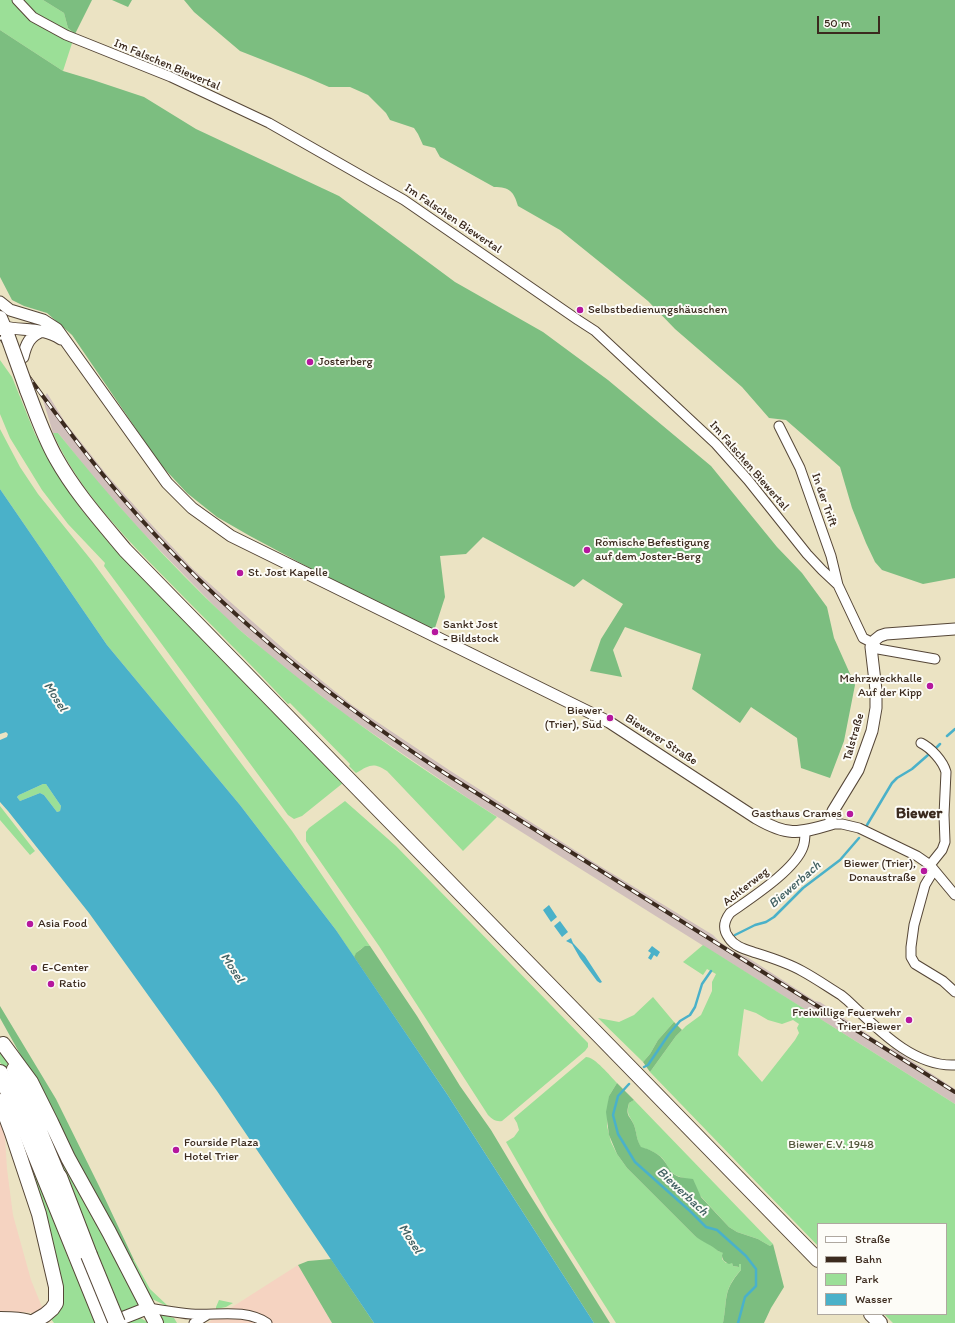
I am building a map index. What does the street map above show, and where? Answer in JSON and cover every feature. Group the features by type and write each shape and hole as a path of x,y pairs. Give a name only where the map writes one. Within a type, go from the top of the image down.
{"highway":[{"path":"0,1073 84,1258 118,1323"},
{"path":"59,1177 104,1323"}],"main road":[{"path":"4,327 42,430 56,458 91,510 125,550 817,1259"},
{"path":"2,1041 59,1177"},
{"path":"2,1041 30,1082 68,1158 84,1185 156,1323"},
{"path":"0,1101 39,1214 56,1287 56,1303 52,1309 34,1322 12,1318 0,1318"},
{"path":"110,1323 148,1308"},
{"path":"872,1315 880,1323"}],"street":[{"name":"Im Falschen Biewertal","path":"17,0 33,17 66,36 171,77 269,123 404,200 595,332 716,444 748,480 808,554 838,585"},
{"name":"Biewerer Straße","path":"0,302 10,310 46,321 57,329 167,483 192,508 231,536 609,722 773,828 788,832 804,832 831,824 849,825 860,828 924,860 955,895"},
{"path":"4,327 12,319 24,314"},
{"path":"4,327 52,333 66,343"},
{"path":"23,357 29,339 34,334 43,331"},
{"name":"In der Trift","path":"779,426 800,468 831,556 838,585"},
{"path":"838,585 863,638 873,643 878,649 935,659"},
{"path":"873,643 880,636 886,634 955,629"},
{"name":"Talstraße","path":"831,824 833,811 858,770 872,731 876,708 876,690 871,653 873,643"},
{"path":"924,745 944,766 946,772 944,815 945,842 925,885 914,925 911,957 915,964 943,981 955,992"},
{"name":"Achterweg","path":"804,832 805,842 796,859 782,874 730,913 724,925 728,938 735,944 745,949 781,961 802,971 847,1000 886,1037 904,1050 944,1066 955,1065"},
{"path":"148,1308 177,1313 207,1315 246,1314 267,1323"},
{"path":"194,1323 207,1315"}],"shaded area":[{"path":"47,393 65,422 107,475 193,569 295,659 352,705 449,770 595,863 713,935 720,942 737,953 747,957 815,1001 820,1002 890,1049 892,1048 955,1089 955,1104 472,801 347,716 286,669 229,621 142,532 99,484 58,433 53,433 43,400"},
{"path":"0,1121 5,1137 7,1169 13,1215 31,1280 42,1307 41,1310 35,1313 0,1311"},
{"path":"298,1265 332,1323 207,1323"}],"green space":[{"path":"0,0 43,0 64,13 68,28 75,34 63,71 0,30"},
{"path":"43,0 92,0 75,34 68,28 64,13"},
{"path":"112,0 132,0 128,7"},
{"path":"184,0 955,0 955,578 923,584 882,570 875,562 866,543 852,508 840,467 786,420 769,418 742,387 675,329 648,301 560,230 518,206 515,197 508,189 494,187 440,157 435,148 423,145 414,128 390,120 386,113 368,95 350,87 329,87 240,51 194,12"},
{"path":"0,30 63,71 144,97 196,129 339,196 455,282 543,332 608,380 711,466 777,547 802,573 827,607 834,638 855,685 844,741 830,778 801,768 797,738 751,707 740,723 692,689 701,654 625,627 613,650 622,677 590,671 601,639 623,604 583,579 574,587 483,537 466,554 440,556 445,597 434,631 351,590 250,536 217,517 187,493 160,464 72,335 47,313 24,306 12,300 0,277"},
{"path":"0,360 12,377 35,434 59,477 81,509 109,543 343,783 302,816 294,819 288,815 104,566 105,563 68,524 42,490 10,438 0,414"},
{"path":"0,429 20,467 38,494 92,561 292,831 370,946 361,949 354,957 336,930 240,805 107,645 0,489"},
{"path":"53,433 58,433 98,482 162,553 242,632 348,716 407,758 497,817 463,851 387,771 378,766 372,766 356,773 349,766 350,764 290,703 288,704 120,531 90,495 76,475"},
{"path":"43,784 46,784 61,806 60,811 57,812 44,795 40,793 20,801 17,797"},
{"path":"345,801 396,846 588,1043 588,1047 585,1051 502,1121 494,1120 488,1115 379,946 306,841 306,832 309,828"},
{"path":"0,806 35,851 30,855 0,820"},
{"name":"Biewer E.V. 1948","path":"703,945 955,1104 955,1323 893,1323 885,1315 947,1315 947,1223 817,1223 817,1245 650,1072 676,1036 686,1026 701,1015 712,991 712,982 716,974 707,969 703,975 683,962","holes":["744,1009 756,1013 768,1020 782,1024 793,1020 799,1024 797,1028 799,1033 762,1082 738,1055"]},
{"path":"365,946 370,946 417,1016 460,1086 491,1130 610,1323 594,1323 447,1094 354,957 356,953"},
{"path":"653,997 674,1022 658,1040 650,1054 643,1062 598,1018 619,1022 634,1015"},
{"path":"0,1006 56,1099 134,1260 129,1262 72,1155 49,1106 0,1018"},
{"path":"674,1022 682,1030 650,1072 643,1062 650,1054 658,1040"},
{"path":"0,1048 9,1067 20,1102 0,1062"},
{"path":"586,1057 598,1063 617,1083 609,1096 607,1126 611,1142 627,1168 695,1236 716,1248 718,1251 724,1253 722,1255 722,1259 726,1263 732,1263 733,1266 738,1267 741,1263 741,1270 728,1289 723,1323 616,1323 550,1219 506,1142 514,1137 519,1130 514,1118"},
{"path":"617,1083 634,1100 629,1103 628,1116 634,1125 641,1147 657,1154 675,1175 693,1179 701,1197 729,1227 737,1232 758,1239 770,1246 773,1244 784,1287 764,1323 723,1323 728,1290 741,1270 741,1264 739,1264 739,1267 733,1266 732,1263 729,1264 724,1261 722,1255 723,1253 695,1236 627,1168 617,1154 609,1135 606,1112 609,1096"},
{"path":"0,1085 34,1167 70,1263 96,1253 32,1096 139,1302 139,1305 101,1323 54,1323 51,1319 59,1309 0,1095"},
{"path":"634,1100 773,1244 770,1246 758,1239 737,1232 729,1227 684,1178 670,1170 661,1157 651,1151 641,1148 634,1125 628,1113 629,1103"},
{"path":"331,1259 374,1323 332,1323 298,1265 308,1261"},
{"path":"134,1260 150,1289 169,1307 152,1299 146,1293 129,1262"},
{"path":"219,1300 233,1303 226,1307 216,1309"},
{"path":"158,1314 174,1318 177,1323 163,1323"},
{"path":"139,1317 149,1323 122,1323"}],"water":[{"name":"Mosel","path":"0,489 107,645 240,805 336,930 447,1094 594,1323 374,1323 217,1091 89,913 0,802 0,740 7,737 8,734 6,732 0,734","holes":["43,784 46,784 61,806 60,811 57,812 44,795 40,793 20,801 17,797"]},
{"path":"549,905 557,917 551,922 543,910"},
{"path":"560,921 568,932 562,937 554,926"},
{"path":"571,938 573,943 585,956 602,982 600,983 597,981 580,958 572,944 566,941"},
{"path":"652,946 660,952 657,957 654,955 651,960 648,958 651,953 648,951"}],"waterway":[{"name":"Biewerbach","path":"947,736 955,729"},
{"name":"Biewerbach","path":"934,750 940,744"},
{"name":"Biewerbach","path":"867,825 892,783 897,778 912,769 928,755"},
{"name":"Biewerbach","path":"735,935 774,917 803,888 840,860 859,838"},
{"name":"Biewerbach","path":"644,1067 648,1065 669,1034 680,1021 690,1015 695,1007 702,984 711,971"},
{"name":"Biewerbach","path":"629,1084 618,1096 613,1115 618,1134 635,1162 706,1227 717,1230 746,1256 756,1269 756,1286 745,1297 738,1323"}],"railway":[{"path":"0,337 77,442 141,519 180,561 221,601 307,675 352,709 446,774 955,1092"}],"place":[{"name":"Selbstbedienungshäuschen","path":"580,310"},
{"name":"Josterberg","path":"310,362"},
{"name":"Römische Befestigung auf dem Joster-Berg","path":"587,550"},
{"name":"St. Jost Kapelle","path":"240,573"},
{"name":"Sankt Jost - Bildstock","path":"435,632"},
{"name":"Mehrzweckhalle Auf der Kipp","path":"930,686"},
{"name":"Biewer (Trier), Süd","path":"610,718"},
{"name":"Gasthaus Crames","path":"850,814"},
{"name":"Biewer (Trier), Donaustraße","path":"924,871"},
{"name":"Asia Food","path":"30,924"},
{"name":"E-Center","path":"34,968"},
{"name":"Ratio","path":"51,984"},
{"name":"Freiwillige Feuerwehr Trier-Biewer","path":"909,1020"},
{"name":"Fourside Plaza Hotel Trier","path":"176,1150"}],"district":[{"name":"Biewer","path":"919,814"}]}
